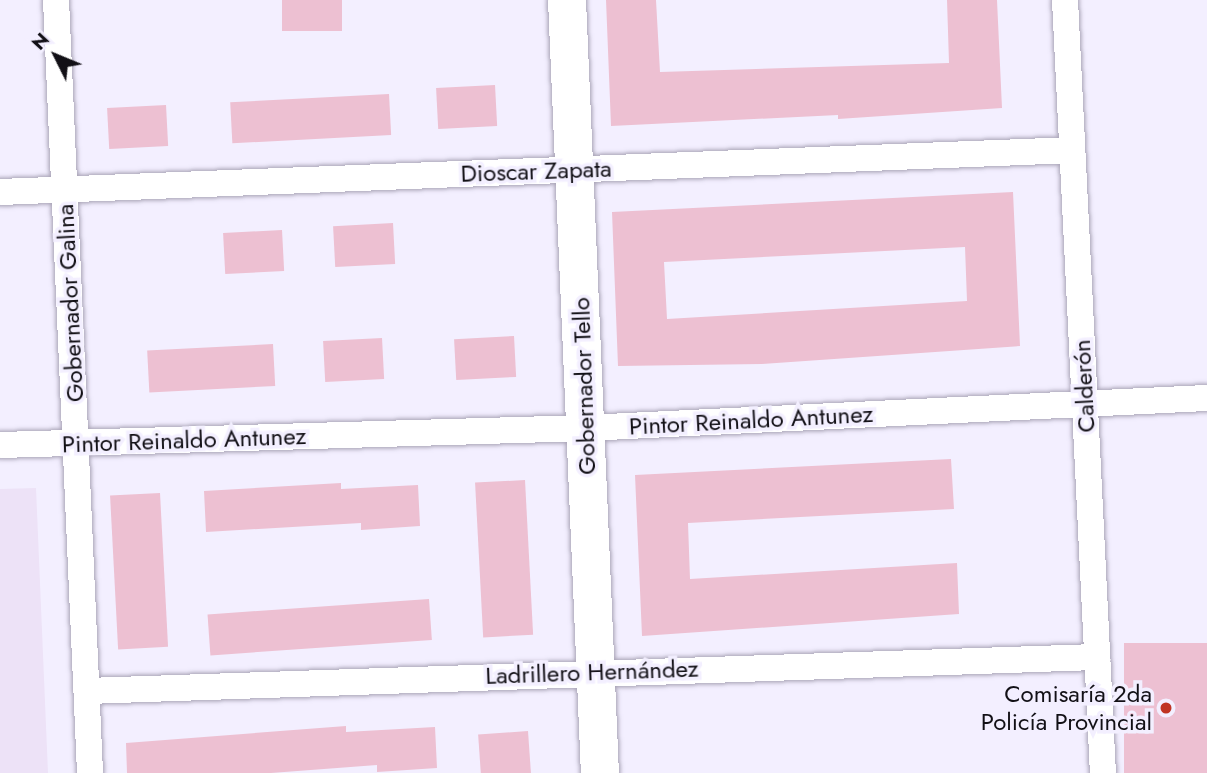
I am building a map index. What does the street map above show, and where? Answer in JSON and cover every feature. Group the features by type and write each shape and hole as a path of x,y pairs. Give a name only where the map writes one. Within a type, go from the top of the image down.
{"street":[{"name":"Gobernador Galina","path":"56,0 90,773"},
{"name":"Gobernador Tello","path":"567,0 600,773"},
{"name":"Calderón","path":"1065,0 1103,773"},
{"name":"Dioscar Zapata","path":"0,192 1072,150"},
{"name":"Pintor Reinaldo Antunez","path":"0,445 586,428 1207,398"},
{"name":"Ladrillero Hernández","path":"87,691 596,671 1097,657"}],"shaded area":[{"path":"36,488 48,773 0,773 0,489"}],"building":[{"path":"282,0 342,0 342,31 282,31"},
{"path":"606,0 656,0 660,72 949,63 947,0 997,0 1002,108 838,119 838,115 611,126"},
{"path":"495,85 497,126 438,129 436,88"},
{"path":"389,94 391,135 232,143 230,102"},
{"path":"166,105 168,146 109,149 107,108"},
{"path":"1013,192 1020,346 762,364 618,366 612,212","holes":["965,247 967,301 667,319 664,262"]},
{"path":"393,223 395,264 335,267 333,226"},
{"path":"282,230 284,271 225,274 223,233"},
{"path":"514,336 516,377 456,380 454,339"},
{"path":"382,338 384,379 325,382 323,341"},
{"path":"273,344 275,386 149,393 147,351"},
{"path":"951,459 954,509 688,523 690,579 957,563 959,614 642,636 635,475"},
{"path":"525,480 533,635 483,637 475,483"},
{"path":"341,483 341,489 418,485 420,526 361,530 361,523 206,532 204,491"},
{"path":"160,493 168,647 118,649 110,496"},
{"path":"429,599 432,640 210,655 208,614"},
{"name":"Comisaría 2da Policía Provincial","path":"1124,643 1207,643 1207,773 1124,773"},
{"path":"346,726 346,732 435,727 437,768 377,772 377,765 271,773 127,773 126,743"},
{"path":"528,731 531,773 481,773 478,734"}],"place":[{"name":"Comisaría 2da Policía Provincial","path":"1166,708"}]}
